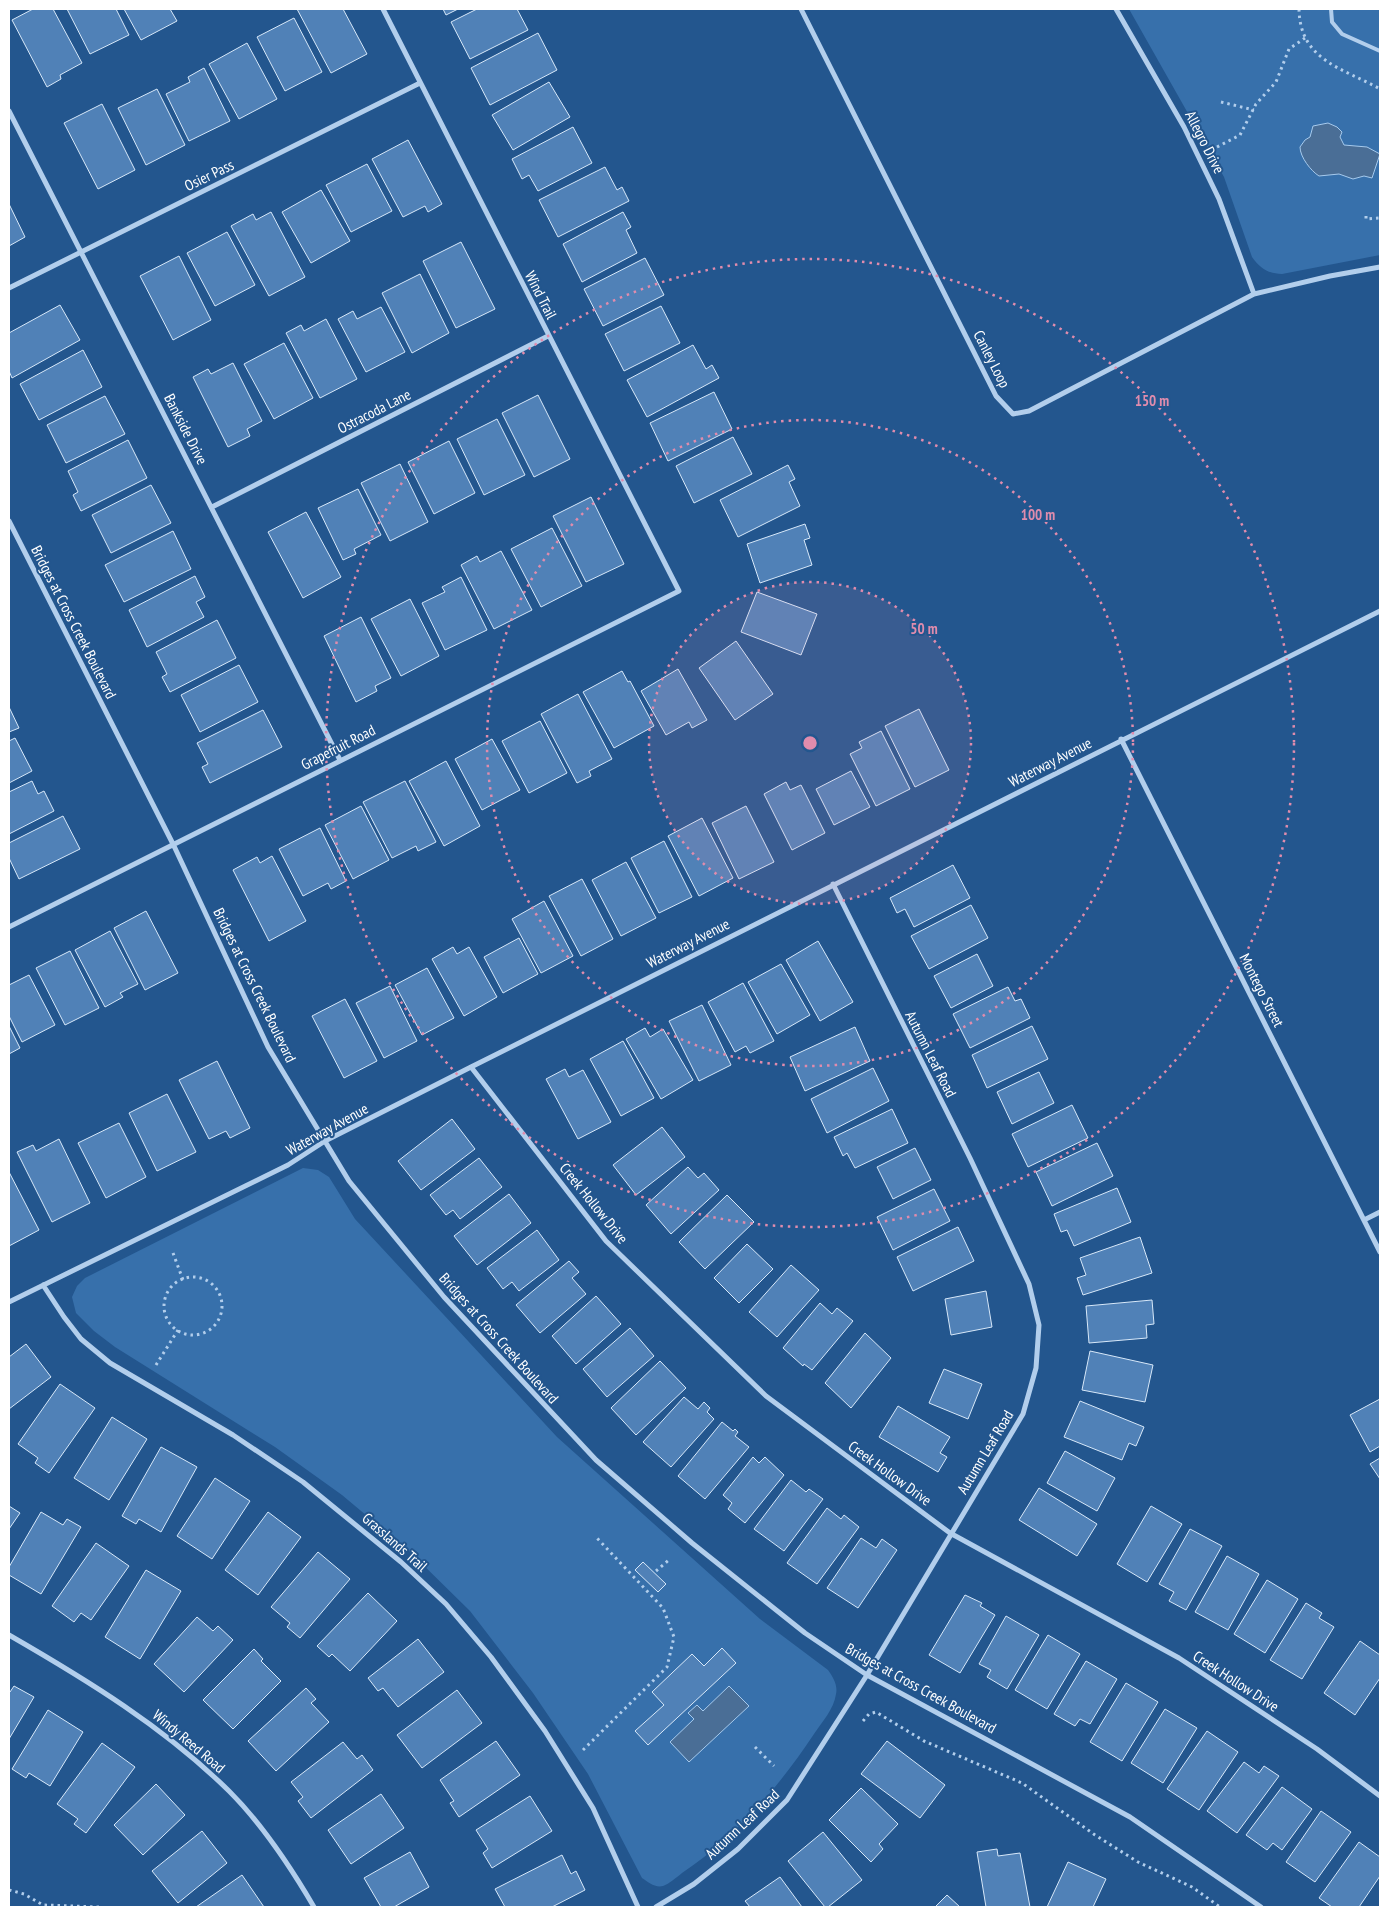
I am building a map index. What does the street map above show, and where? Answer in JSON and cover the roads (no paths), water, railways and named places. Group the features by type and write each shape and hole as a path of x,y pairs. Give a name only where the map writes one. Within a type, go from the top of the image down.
{"street":[{"name":"Wind Trail","path":"383,9 679,591"},
{"name":"Canley Loop","path":"801,9 996,396 1013,414 1029,411 1254,294 1330,276 1380,267"},
{"name":"Allegro Drive","path":"1116,9 1184,127 1220,199 1254,294"},
{"name":"Osier Pass","path":"9,288 420,84"},
{"name":"Bankside Drive","path":"9,111 340,760"},
{"name":"Ostracoda Lane","path":"212,507 548,336"},
{"name":"Bridges at Cross Creek Boulevard","path":"9,521 174,846 268,1047 349,1181 444,1298 596,1460 692,1543 798,1627 867,1675 1130,1817 1261,1907"},
{"name":"Grapefruit Road","path":"9,927 174,846 340,760 679,591"},
{"name":"Waterway Avenue","path":"9,1302 288,1165 325,1141 1121,739 1380,611"},
{"name":"Montego Street","path":"1121,739 1380,1252"},
{"name":"Autumn Leaf Road","path":"656,1907 694,1884 738,1849 788,1800 867,1675 950,1533 1023,1414 1036,1368 1040,1325 1029,1284 970,1158 833,884"},
{"name":"Creek Hollow Drive","path":"471,1067 606,1241 766,1396 950,1533 1179,1658 1317,1749 1380,1796"},
{"path":"1364,1220 1380,1212"},
{"name":"Grasslands Trail","path":"44,1285 64,1317 81,1339 110,1363 233,1435 303,1482 394,1556 446,1604 491,1657 545,1731 593,1808 638,1907"},
{"name":"Windy Reed Road","path":"9,1635 76,1673 130,1710 181,1749 230,1792 284,1857 314,1907"}],"lane":[{"path":"1331,9 1332,22 1342,34 1380,51"}]}
